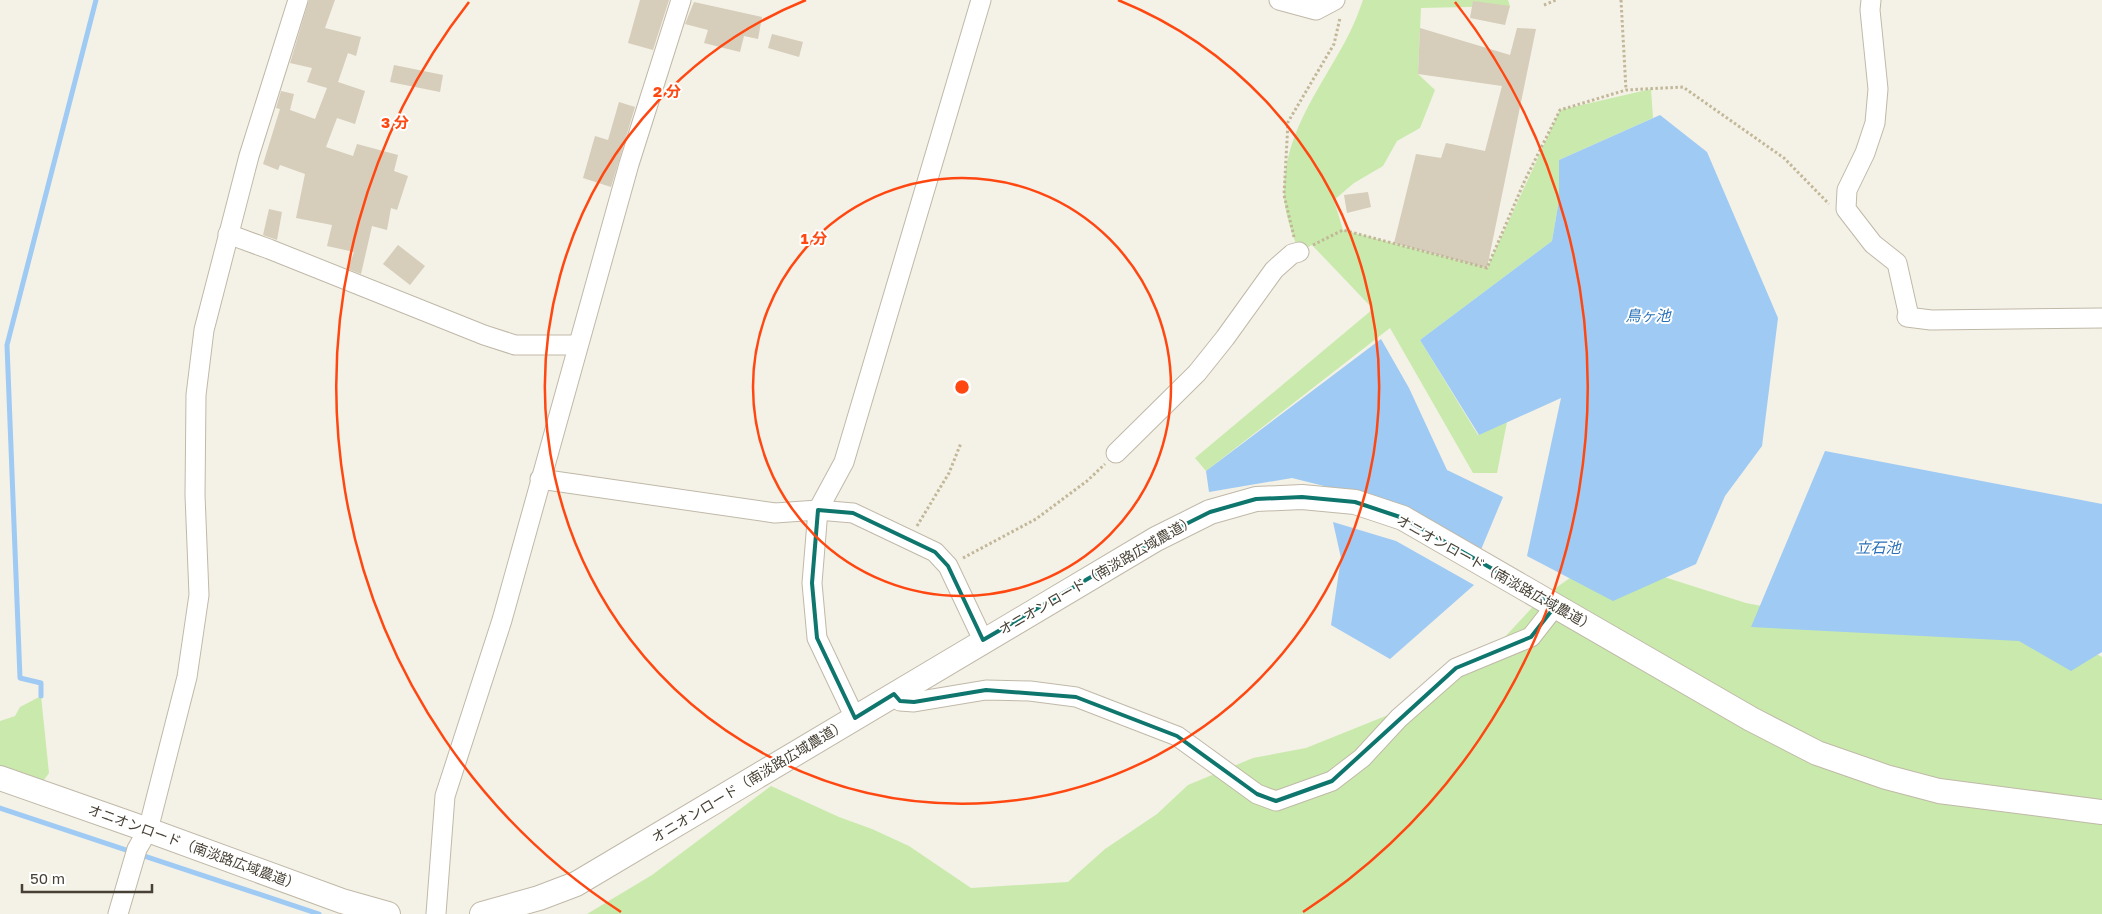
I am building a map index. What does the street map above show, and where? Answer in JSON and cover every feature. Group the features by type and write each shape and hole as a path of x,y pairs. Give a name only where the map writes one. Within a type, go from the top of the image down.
{"street":[{"path":"118,914 140,847 187,677 199,595 194,495 196,395 204,330 249,156 298,0"},
{"path":"436,914 445,796 502,620 577,345 629,164 681,0"},
{"path":"855,718 817,638 812,582 818,510 844,462 981,0"},
{"path":"1280,0 1316,10 1337,8"},
{"path":"1872,0 1870,10 1878,89 1875,123 1865,153 1848,190 1846,209 1874,244 1897,263 1908,312 1907,317 1931,320 2102,318"},
{"path":"228,234 484,335 514,345 577,345"},
{"path":"1116,453 1197,373 1274,270 1292,254 1299,252"},
{"path":"540,479 775,513 818,510 853,512 935,552 948,566 983,640"},
{"name":"オニオンロード（南淡路広域農道）","path":"482,914 539,898 576,884 983,640 1156,539 1210,512 1256,499 1302,497 1355,502 1403,518 1751,719 1817,753 1886,777 1939,791 2102,812"},
{"path":"894,694 900,700 914,702 986,690 1030,690 1076,697 1177,736 1257,794 1276,801 1332,781 1362,758 1399,718 1456,668 1531,637 1556,605"},
{"name":"オニオンロード（南淡路広域農道）","path":"0,778 140,847 388,914"}],"path":[{"path":"1544,4 1556,0"},
{"path":"1621,0 1626,90"},
{"path":"1337,8 1334,44 1288,122 1284,195 1290,228 1299,252 1343,230 1487,268 1525,180 1560,110 1626,90 1683,86 1784,158 1827,203 1846,209"},
{"path":"909,539 949,473 961,443"},
{"path":"948,566 1036,519 1087,481 1116,453"}],"highlighted area":[{"path":"1302,497 1355,502 1403,518 1556,605 1531,637 1456,668 1332,781 1276,801 1257,794 1177,736 1076,697 986,690 914,702 900,701 894,694 855,718 817,638 812,583 818,510 853,513 935,552 948,566 983,640 1156,539 1210,512 1256,499"}],"green space":[{"path":"1363,0 1508,0 1510,6 1421,8 1418,74 1435,90 1420,128 1397,141 1383,166 1354,183 1334,200 1343,230 1487,268 1560,110 1651,89 1653,118 1559,160 1559,200 1552,241 1420,340 1478,435 1507,422 1497,473 1473,473 1390,328 1206,471 1195,458 1373,309 1312,245 1299,252 1291,230 1284,200 1286,169 1298,128 1307,108 1350,32"},
{"path":"1661,576 1746,603 1834,620 2063,635 2102,657 2102,914 587,914 652,875 771,786 909,846 971,888 1068,882 1105,849 1157,814 1188,785 1253,758 1306,748 1398,711 1502,640 1541,598 1570,578"},
{"path":"41,696 49,773 41,784 0,770 0,721 15,716 20,707"}],"water":[{"name":"鳥ヶ池","path":"1660,115 1707,152 1778,318 1762,446 1725,496 1696,564 1613,601 1527,556 1561,398 1479,435 1420,340 1552,241 1559,200 1559,160"},
{"path":"1381,339 1409,388 1447,470 1503,497 1480,552 1408,507 1292,478 1209,492 1206,471"},
{"name":"立石池","path":"1825,451 2102,504 2102,652 2071,671 2019,641 1751,627"},
{"path":"1333,522 1396,541 1474,585 1390,659 1331,625 1341,558"}],"building":[{"path":"309,0 335,0 325,28 361,37 356,56 348,53 338,82 365,91 355,124 337,118 326,147 353,156 357,144 398,155 394,171 408,176 397,210 391,208 387,230 372,226 361,274 348,269 354,252 327,246 332,225 296,218 305,174 280,165 278,170 263,164 280,109 276,108 281,91 294,94 290,110 315,119 327,88 307,82 312,68 290,63"},
{"path":"640,0 669,0 653,50 628,43"},
{"path":"1473,1 1510,6 1505,25 1470,18"},
{"path":"694,2 762,17 758,39 744,36 740,52 704,43 708,30 685,24"},
{"path":"1420,28 1510,55 1517,28 1536,29 1487,268 1394,243 1416,154 1441,158 1446,143 1485,151 1502,86 1418,74"},
{"path":"772,34 803,42 799,57 768,48"},
{"path":"394,65 443,75 440,92 390,82"},
{"path":"619,102 635,107 611,187 583,178 595,136 608,140"},
{"path":"1368,192 1371,207 1347,213 1344,195"},
{"path":"269,209 282,212 277,240 263,235"},
{"path":"398,245 425,266 410,285 383,264"}],"waterway":[{"path":"41,696 41,683 20,678 7,345 96,0"},
{"path":"0,808 319,914"}]}
